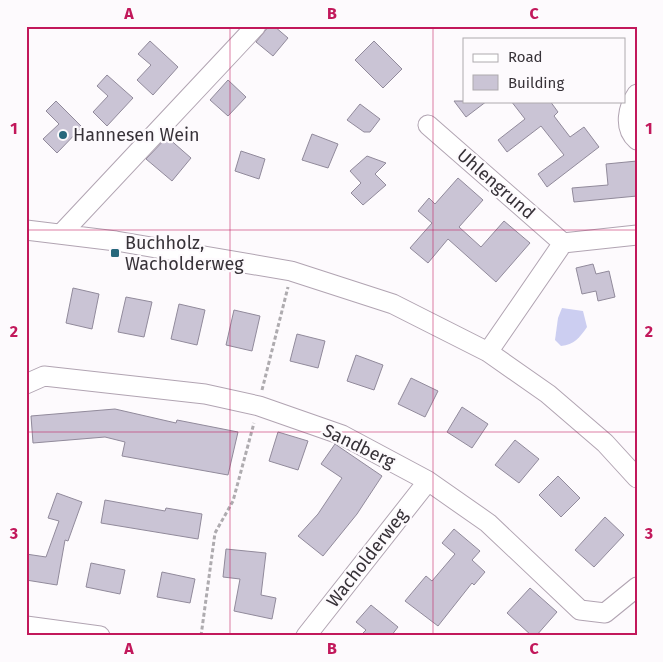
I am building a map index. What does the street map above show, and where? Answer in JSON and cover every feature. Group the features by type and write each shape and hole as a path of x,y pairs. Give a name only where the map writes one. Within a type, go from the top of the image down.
{"street":[{"path":"62,234 256,26"},
{"path":"637,94 628,115 628,126 632,136 637,140"},
{"name":"Uhlengrund","path":"428,125 563,243"},
{"path":"26,230 62,234 290,271 393,304 488,352 548,394 605,443 637,478"},
{"path":"488,352 563,243 637,235"},
{"name":"Sandberg","path":"26,384 44,376 205,394 258,406 342,435 428,481 488,523 580,610 605,613 637,587"},
{"name":"Wacholderweg","path":"306,636 428,481"},
{"path":"26,626 100,636"}],"path":[{"path":"200,636 215,533 233,501 290,271"}],"water":[{"path":"562,308 583,311 587,327 573,342 561,346 555,340 558,318"}],"building":[{"path":"269,26 274,26 288,38 273,56 256,42"},
{"path":"150,41 178,67 153,95 137,80 151,65 138,54"},
{"path":"374,41 402,69 383,88 355,60"},
{"path":"107,75 133,98 107,126 93,112 108,96 97,86"},
{"path":"228,80 246,97 228,116 210,100"},
{"path":"56,101 82,127 57,153 43,139 59,124 46,111"},
{"path":"454,101 486,102 466,117"},
{"path":"512,102 551,102 558,112 554,116 570,137 584,127 599,147 547,187 538,174 564,155 541,126 507,152 498,140 525,119"},
{"path":"360,104 380,119 370,132 364,132 347,120"},
{"path":"312,134 338,144 328,168 302,160"},
{"path":"167,137 191,158 172,181 146,159"},
{"path":"241,151 265,159 259,179 235,171"},
{"path":"367,156 386,163 375,174 386,185 363,205 351,193 361,183 350,171"},
{"path":"637,161 637,196 574,202 572,188 608,185 606,164"},
{"path":"458,178 483,200 459,227 481,247 504,221 530,243 496,282 448,239 428,263 410,248 432,223 418,211 429,198 435,204"},
{"path":"593,264 596,274 609,271 615,297 598,301 596,291 582,294 576,268"},
{"path":"73,288 99,294 92,329 66,323"},
{"path":"126,297 152,302 144,337 118,332"},
{"path":"179,304 205,310 197,345 171,339"},
{"path":"234,310 260,316 252,351 226,345"},
{"path":"297,334 325,341 318,368 290,361"},
{"path":"356,355 383,365 374,390 347,381"},
{"path":"411,378 438,391 425,417 398,404"},
{"path":"462,407 488,424 472,448 447,432"},
{"path":"115,409 176,423 177,420 238,432 228,475 122,456 125,442 105,437 33,443 31,416"},
{"path":"278,432 308,441 298,470 269,461"},
{"path":"515,440 539,459 519,483 495,465"},
{"path":"335,444 382,476 357,514 323,556 298,536 318,514 342,478 321,464"},
{"path":"558,476 580,498 561,517 539,495"},
{"path":"57,493 82,502 68,541 65,540 57,585 26,580 26,554 46,557 59,521 48,518"},
{"path":"105,500 165,511 166,508 202,514 198,539 101,523"},
{"path":"605,517 624,535 594,567 575,550"},
{"path":"454,529 480,551 472,560 485,572 474,585 472,583 438,626 405,601 426,576 432,581 455,554 442,543"},
{"path":"226,549 266,553 261,595 276,598 272,619 234,611 240,579 223,577"},
{"path":"91,563 125,570 120,594 86,587"},
{"path":"162,572 195,579 190,603 157,597"},
{"path":"530,588 557,612 536,636 532,636 507,613"},
{"path":"371,605 398,627 391,636 360,636 366,630 356,622"}],"place":[{"name":"Hannesen Wein","path":"63,135"},
{"name":"Buchholz, Wacholderweg","path":"115,253"}]}
